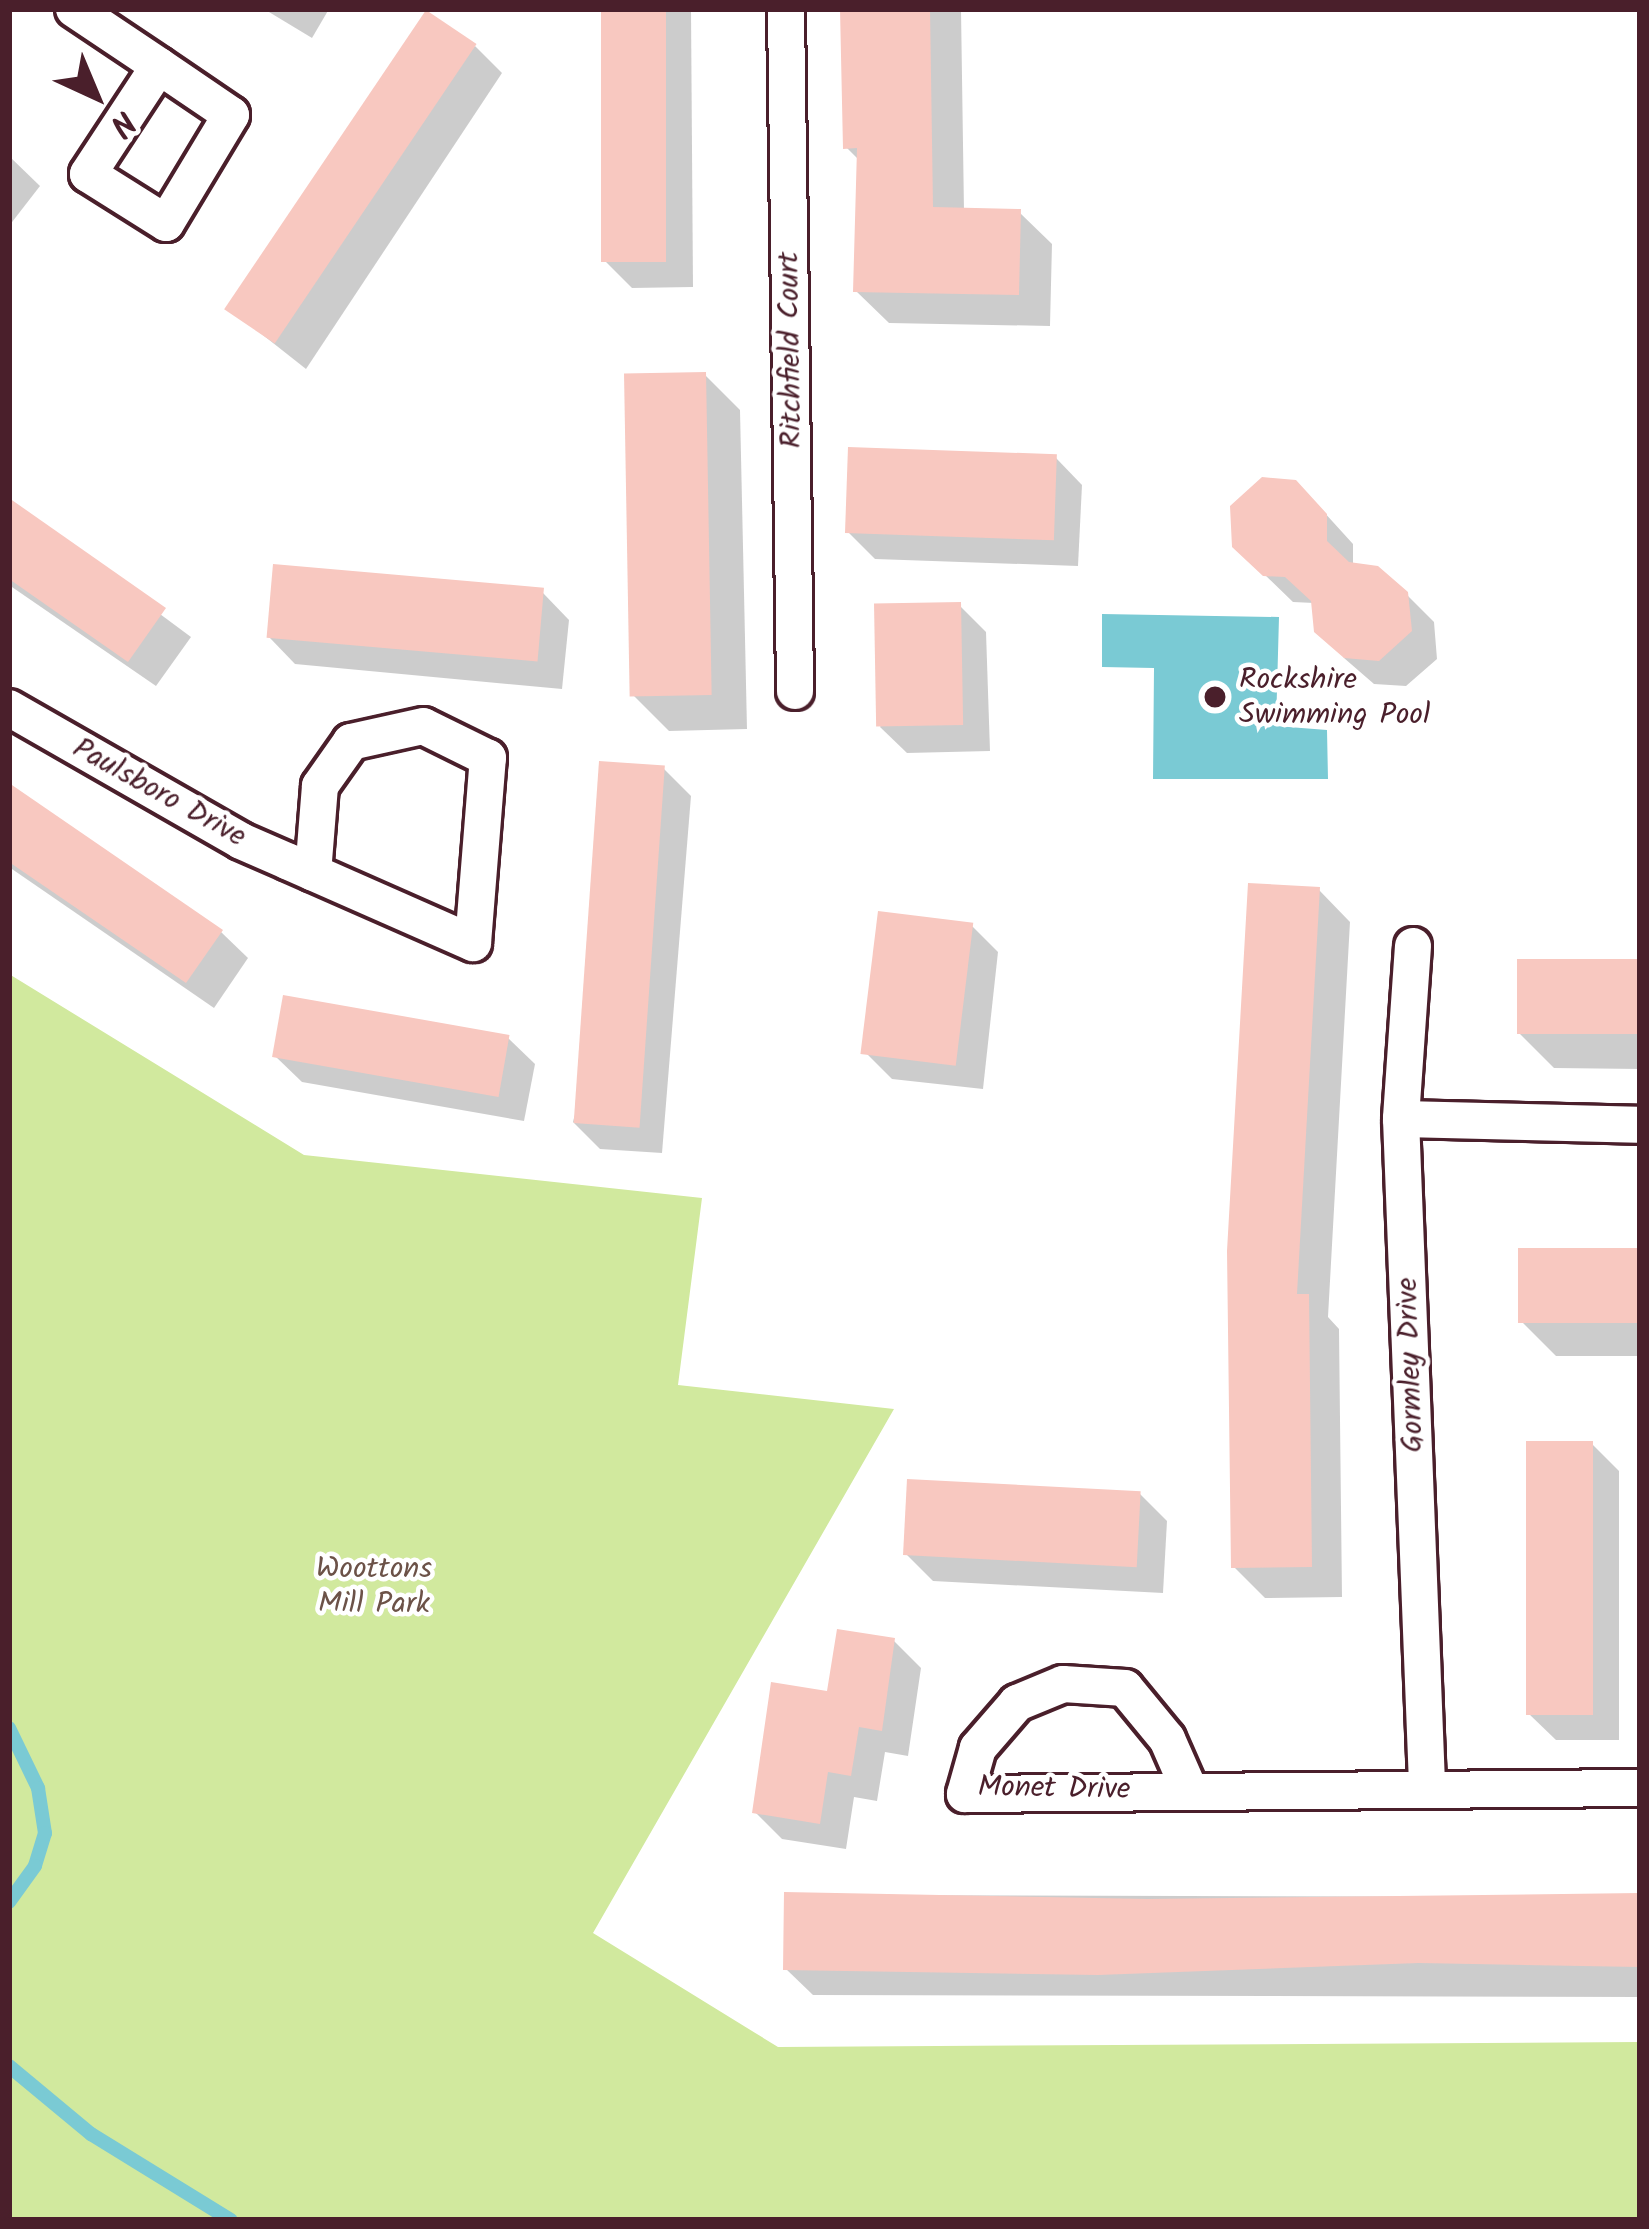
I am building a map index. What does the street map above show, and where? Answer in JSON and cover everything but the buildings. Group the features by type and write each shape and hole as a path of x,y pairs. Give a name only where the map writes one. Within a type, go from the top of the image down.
{"street":[{"path":"74,9 159,66"},
{"name":"Ritchfield Court","path":"786,9 795,691"},
{"name":"Paulsboro Drive","path":"9,708 242,841 313,873 473,944 488,758 423,726 352,742 320,786 313,873"},
{"name":"Gormley Drive","path":"1414,946 1401,1119 1427,1784"},
{"path":"1401,1119 1640,1125"},
{"name":"Monet Drive","path":"1189,1789 1167,1739 1125,1688 1063,1684 1017,1703 978,1748 965,1794 1427,1784 1640,1788"}],"green space":[{"name":"Woottons Mill Park","path":"9,974 304,1155 702,1198 678,1385 894,1409 593,1933 778,2047 1640,2042 1640,2220 9,2220"}],"water":[{"name":"Rockshire Swimming Pool","path":"1102,614 1279,617 1276,726 1327,730 1328,779 1153,779 1154,668 1102,667"}],"waterway":[{"path":"9,1728 38,1788 45,1833 35,1866 9,1902"},
{"path":"9,2066 91,2134 231,2220"}],"place":[{"name":"Rockshire Swimming Pool","path":"1215,697"}]}
